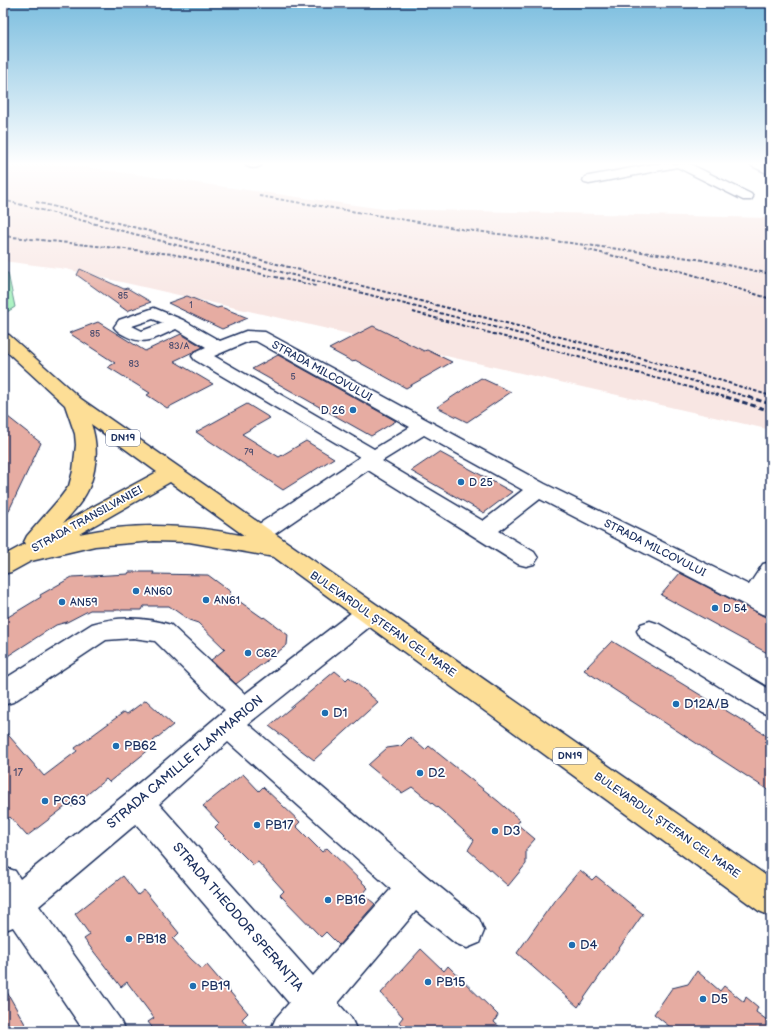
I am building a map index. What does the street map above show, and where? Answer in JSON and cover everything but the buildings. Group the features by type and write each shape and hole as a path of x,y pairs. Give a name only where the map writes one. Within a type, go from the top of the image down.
{"main road":[{"name":"BULEVARDUL ȘTEFAN CEL MARE","path":"3,339 74,404 771,898"},
{"path":"25,554 68,503 79,486 83,471 86,445 85,434 74,404"},
{"name":"STRADA TRANSILVANIEI","path":"3,566 171,473"},
{"path":"25,554 95,538 154,533 189,534 284,553"}],"street":[{"path":"177,323 219,348"},
{"name":"STRADA MILCOVULUI","path":"526,558 371,459 200,356 246,336 259,336 538,489 762,602"},
{"path":"258,535 371,459 423,427"},
{"path":"484,532 538,489"},
{"path":"762,602 771,570"},
{"name":"STRADA CAMILLE FLAMMARION","path":"8,900 138,803 236,718 369,613"},
{"path":"3,694 100,631 133,628 162,632 236,718 414,888 467,931"},
{"path":"650,631 771,704"},
{"name":"STRADA THEODOR SPERANȚIA","path":"138,803 338,1031"},
{"path":"289,1031 414,888"},
{"path":"8,900 106,1031"}],"shaded area":[{"path":"3,212 523,212 771,218 771,430 66,269 3,261"}],"green space":[{"path":"3,273 8,273 15,307 7,312 3,312"}],"railway":[{"path":"50,212 629,362 751,398"},
{"path":"76,212 572,340 706,376 771,396"},
{"path":"358,212 467,230 697,259 771,274"},
{"path":"3,236 172,254 316,286"},
{"path":"584,249 684,272 771,299"},
{"path":"413,312 729,398"},
{"path":"726,397 771,411"},
{"path":"748,397 771,404"}],"place":[{"name":"D 26","path":"353,410"},
{"name":"D 25","path":"461,482"},
{"name":"AN60","path":"136,591"},
{"name":"AN61","path":"206,600"},
{"name":"AN59","path":"62,602"},
{"name":"D 54","path":"715,608"},
{"name":"C62","path":"248,653"},
{"name":"D12A/B","path":"676,704"},
{"name":"D1","path":"325,713"},
{"name":"PB62","path":"116,746"},
{"name":"D2","path":"420,773"},
{"name":"PC63","path":"45,801"},
{"name":"PB17","path":"257,825"},
{"name":"D3","path":"495,831"},
{"name":"PB16","path":"328,900"},
{"name":"PB18","path":"129,939"},
{"name":"D4","path":"572,945"},
{"name":"PB15","path":"428,982"},
{"name":"PB19","path":"193,986"},
{"name":"D5","path":"703,999"}]}
